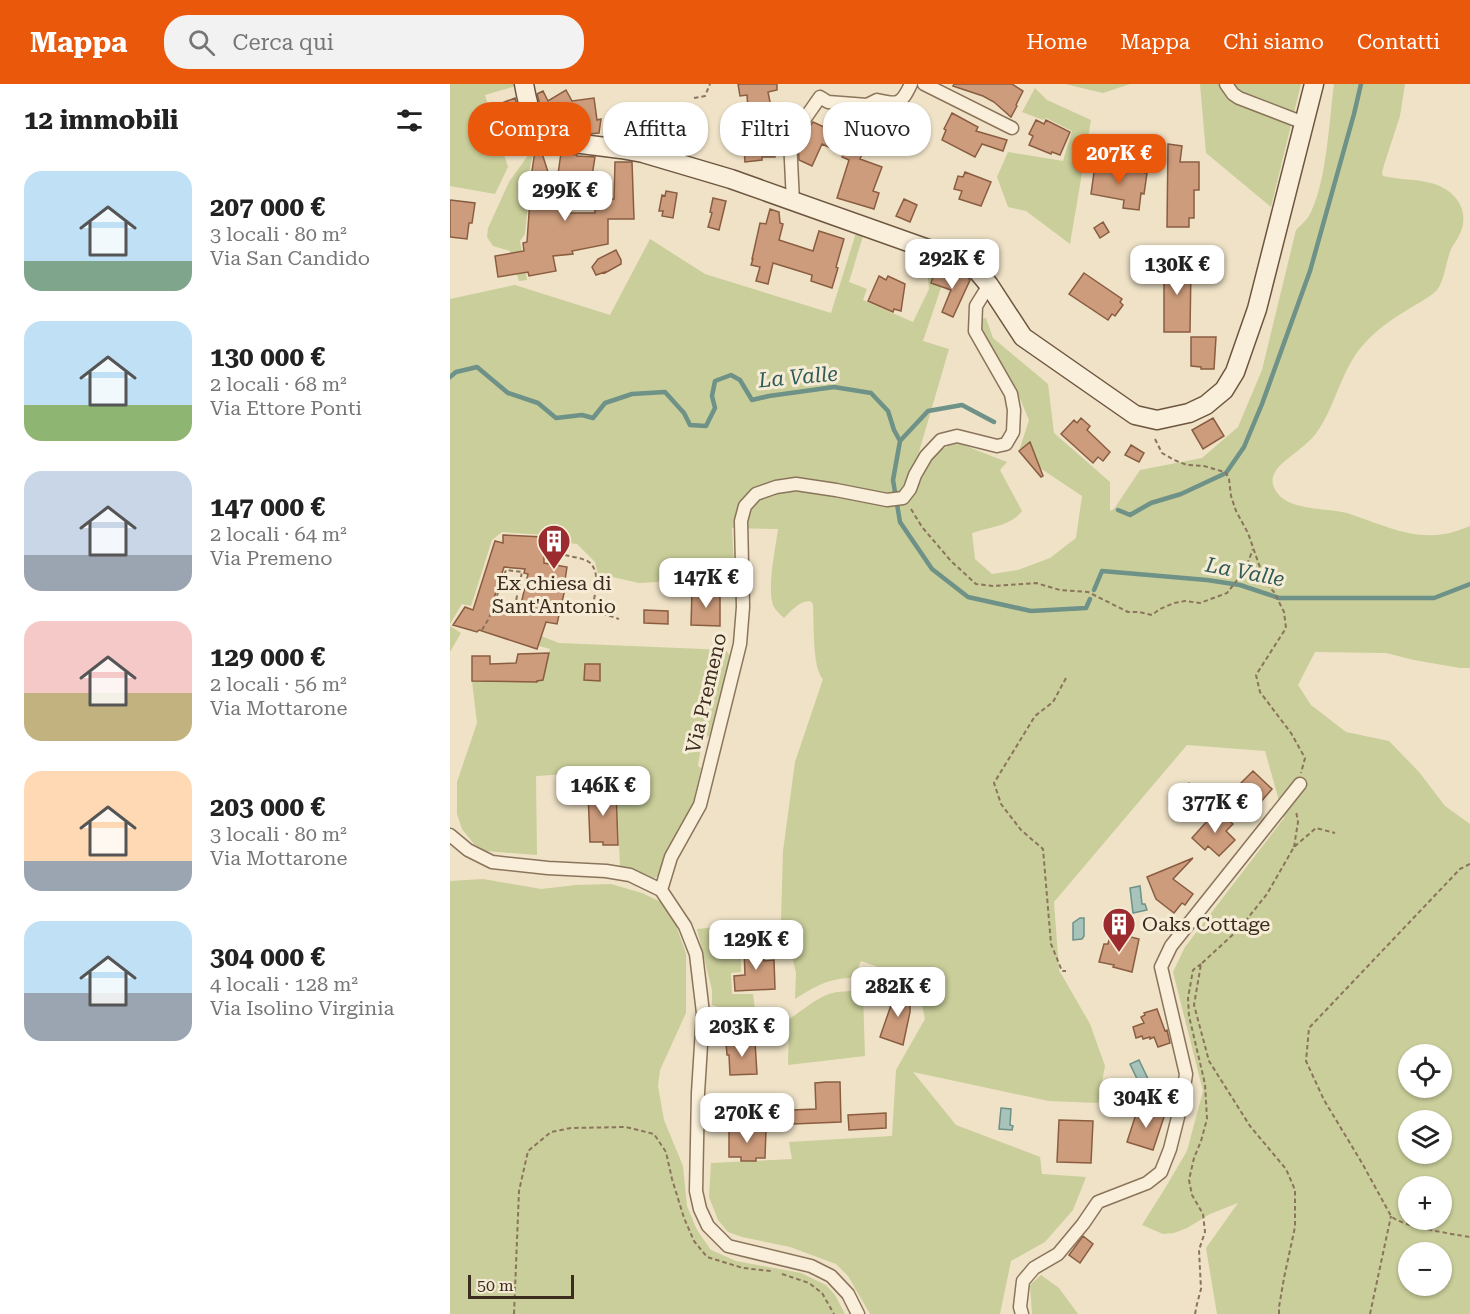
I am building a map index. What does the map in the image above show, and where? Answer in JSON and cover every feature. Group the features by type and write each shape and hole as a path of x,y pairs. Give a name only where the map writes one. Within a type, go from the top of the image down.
{"street":[{"path":"524,84 529,108 544,138 556,142 644,153 731,179 974,267 1023,337 1135,415 1158,420 1206,405 1224,390 1235,372 1257,309 1314,84"},
{"path":"793,202 790,140 820,97 828,102 867,105 877,100 892,104 905,96 911,84"},
{"path":"924,84 1012,128"},
{"path":"1226,84 1239,98 1304,123"},
{"path":"904,496 926,456 941,440 957,436 997,446 1006,444 1013,432 1014,410 1011,394 975,331 976,306 988,285"},
{"name":"Via Premeno","path":"661,890 671,857 700,805 740,644 744,607 741,521 745,506 756,494 776,487 796,484 887,500 904,496"},
{"path":"1022,1314 1020,1306 1023,1281 1034,1268 1058,1254 1098,1202 1147,1183 1161,1172 1170,1149 1186,1074 1161,967 1172,946 1296,788"},
{"path":"450,835 468,850 492,862 606,871 630,875 661,890 685,926 696,954 698,966 703,1013 698,1093 696,1191 700,1209 708,1226 728,1246 811,1266 831,1276 848,1294 858,1314"}],"path":[{"path":"694,98 705,96 710,84"},
{"path":"1155,439 1162,453 1174,460 1186,465 1204,466 1226,474 1233,504 1248,533 1265,582 1274,592 1282,608 1286,628 1256,675 1260,692 1291,733 1305,758 1296,788 1298,822 1294,847"},
{"path":"904,496 922,527 951,561 976,584 993,586 1036,583 1060,590 1088,592 1128,612 1152,615 1174,603 1185,601 1200,603 1227,593 1245,570 1253,549"},
{"path":"565,555 588,561 593,567 597,582 592,610"},
{"path":"482,630 489,618 494,603 506,570 522,572 515,606 494,603"},
{"path":"566,603 619,619"},
{"path":"1066,678 1053,702 1035,716 994,783 1001,804 1021,830 1043,849 1051,944 1062,971 1066,971"},
{"path":"1195,1314 1201,1288 1199,1250 1204,1232 1203,1214 1192,1195 1189,1180 1207,1119 1205,1084 1189,1016 1188,998 1193,970 1239,928 1267,894 1294,847 1316,828 1335,833"},
{"path":"1470,864 1460,869 1309,1028 1306,1061 1324,1100 1395,1221 1470,1237"},
{"path":"1201,964 1194,1005 1209,1061 1250,1126 1286,1169 1295,1190 1295,1227 1279,1314"},
{"path":"514,1314 519,1191 528,1151 551,1132 571,1128 626,1127 654,1134 666,1152 684,1218 694,1241 707,1257 743,1268 776,1272 809,1283 822,1293 834,1314"},
{"path":"1370,1314 1391,1216"}],"green space":[{"path":"450,84 516,84 516,86 485,95 487,102 468,102 468,156 504,156 508,167 495,194 450,186"},
{"path":"1065,84 1130,84 1103,93"},
{"path":"1200,84 1301,84 1271,207 1206,153"},
{"path":"1334,84 1405,84 1400,116 1384,165 1383,176 1424,181 1443,187 1458,201 1463,216 1461,231 1452,247 1437,290 1384,325 1364,344 1350,364 1317,432 1278,468 1273,480 1278,494 1292,503 1347,513 1407,533 1444,534 1470,526 1470,668 1414,660 1386,653 1315,652 1298,685 1311,705 1346,732 1389,741 1419,772 1445,806 1470,824 1470,1314 1217,1314 1206,1248 1238,1203 1210,1214 1174,1233 1163,1234 1142,1225 1187,1151 1203,1091 1173,972 1185,947 1284,818 1265,751 1187,745 1054,902 1059,970 1090,1024 1105,1066 1098,1103 1049,1101 913,1072 956,1125 1040,1157 1042,1174 1086,1177 1073,1210 1045,1242 1011,1261 1000,1314 870,1314 848,1276 836,1264 790,1247 728,1232 718,1220 709,1197 711,1163 792,1159 789,1142 892,1136 896,1070 925,1019 918,988 911,979 861,961 854,978 837,979 809,990 795,999 796,973 789,944 741,938 741,972 731,973 732,994 753,994 755,1009 731,1011 712,1005 712,990 697,929 781,921 783,851 795,762 823,679 819,674 815,655 813,604 810,601 802,603 784,618 774,607 771,580 778,529 732,528 734,566 690,575 672,575 657,582 639,583 608,576 600,583 595,562 577,544 553,541 544,535 502,532 492,540 471,606 462,604 450,624 450,299 515,285 610,315 650,239 705,274 831,313 856,233 863,236 849,282 867,289 863,300 913,322 929,289 927,268 930,258 949,264 923,341 949,349 919,452 924,470 936,453 958,443 1007,462 1000,470 1022,511 1006,523 972,533 975,559 992,574 1018,570 1050,558 1076,538 1082,496 1034,464 1019,451 1029,420 1015,387 982,332 980,319 986,318 993,338 1048,384 1054,433 1110,482 1110,511 1114,509 1140,470 1202,458 1238,427 1262,370 1296,230 1310,215 1321,183"},
{"path":"1035,88 1047,100 1091,120 1070,244 1026,211 1008,207 997,177 1008,152 1063,161 1072,131 1046,118 1043,120 1022,112"},
{"path":"528,156 533,156 529,172 544,176 544,184 530,183 525,234 520,241 527,280 519,281 510,251 493,246 487,237 488,228 509,182"},
{"path":"450,626 461,633 450,652"},
{"path":"541,636 559,643 726,650 731,658 718,702 721,706 714,733 702,740 698,766 701,768 692,808 680,826 660,875 653,879 648,875 620,867 616,771 536,776 537,855 485,851 474,844 462,829 457,814 457,782 477,723 472,681 536,682 543,680 550,649 539,646"},
{"path":"483,879 541,889 611,884 642,893 661,902 675,923 686,953 686,1013 660,1070 658,1086 664,1120 683,1166 687,1206 697,1230 711,1250 736,1261 801,1273 826,1285 835,1295 845,1314 450,1314 450,881"},
{"path":"858,991 863,994 865,1056 788,1065 789,1019 824,996"},
{"path":"1041,1275 1059,1288 1078,1314 1032,1314 1030,1285"}],"water":[{"path":"1189,783 1198,792 1178,813 1169,804"},
{"path":"1140,886 1142,904 1145,904 1147,910 1133,913 1130,888"},
{"path":"1084,918 1084,936 1082,939 1073,940 1073,923"},
{"path":"1139,1060 1149,1081 1140,1085 1130,1064"},
{"path":"1001,1108 1011,1109 1012,1130 999,1129"}],"building":[{"path":"738,84 777,84 777,90 768,92 770,102 747,102 747,95 740,96"},
{"path":"954,84 1012,84 1023,91 1011,117 994,102 953,86"},
{"path":"566,90 572,101 594,98 597,120 601,119 599,133 591,134 591,102 539,102 537,94 543,91 548,101"},
{"path":"515,98 516,102 505,102"},
{"path":"952,113 978,127 976,131 1007,140 1003,151 982,144 975,157 942,140 946,130 944,129"},
{"path":"1036,120 1044,124 1046,120 1070,132 1060,155 1052,152 1051,154 1029,145 1033,136 1029,134"},
{"path":"813,122 823,127 823,144 812,166 799,160 799,156 811,156 811,125"},
{"path":"1168,144 1182,146 1180,162 1199,162 1199,190 1194,190 1194,218 1189,218 1189,227 1167,227"},
{"path":"534,156 543,156 561,213 595,213 595,199 614,199 615,162 632,162 634,219 608,219 608,244 572,251 573,254 553,256 556,271 529,276 528,272 498,277 495,256 524,251 523,243 527,242"},
{"path":"561,156 595,157 591,182 572,178 572,183 557,181"},
{"path":"745,156 775,156 762,157 762,160 745,162"},
{"path":"861,156 860,159 882,167 873,191 879,193 874,209 837,198 849,160 842,157"},
{"path":"1104,163 1118,165 1117,168 1147,173 1139,210 1123,208 1124,200 1091,194 1095,165 1104,167"},
{"path":"965,172 991,182 981,206 959,199 962,191 954,189 958,176 963,177"},
{"path":"666,191 677,193 673,218 662,216 663,211 659,211 662,195 665,196"},
{"path":"713,198 726,201 719,230 708,227"},
{"path":"904,199 917,205 910,222 896,216"},
{"path":"450,200 475,203 467,239 450,237"},
{"path":"770,209 779,212 780,223 783,224 779,240 813,251 819,231 844,239 832,288 811,281 812,275 773,263 768,284 756,281 760,267 751,265 752,259 760,223 766,224"},
{"path":"1103,222 1109,232 1100,238 1094,228"},
{"path":"616,250 621,264 596,275 592,267 598,259"},
{"path":"1176,258 1189,258 1189,266 1191,266 1190,332 1164,332 1164,261 1176,261"},
{"path":"935,271 956,278 959,273 970,280 953,317 942,312 951,290 931,283"},
{"path":"1084,273 1122,299 1120,302 1123,305 1115,316 1112,314 1108,320 1069,294"},
{"path":"879,276 886,280 888,276 905,284 901,311 894,309 893,312 868,301"},
{"path":"1191,337 1216,337 1214,369 1191,366"},
{"path":"1081,418 1090,426 1087,430 1110,452 1103,461 1098,457 1093,463 1061,434 1074,420 1077,423"},
{"path":"1213,418 1224,436 1203,449 1192,430"},
{"path":"1030,442 1043,476 1041,477 1019,451"},
{"path":"1131,445 1144,453 1139,462 1125,455"},
{"path":"503,535 544,537 544,563 567,567 565,580 567,580 557,624 546,622 537,649 479,630 477,632 453,625 465,607 473,610 495,541 503,543","holes":["504,567 525,569 524,573 528,574 519,613 491,608"]},
{"path":"692,591 720,593 720,626 691,625"},
{"path":"644,610 668,611 668,624 644,623"},
{"path":"549,653 543,680 537,682 472,681 472,656 490,656 490,664 516,663 518,654"},
{"path":"585,664 600,664 600,681 584,680"},
{"path":"1253,771 1272,789 1252,812 1232,792"},
{"path":"601,789 616,789 618,845 590,842 588,793 601,793"},
{"path":"1217,810 1233,824 1226,831 1235,840 1219,856 1208,846 1205,850 1192,838"},
{"path":"1193,858 1173,879 1193,894 1185,905 1182,903 1174,913 1156,899 1147,877"},
{"name":"Oaks Cottage","path":"1111,932 1139,939 1132,972 1099,962 1104,944 1108,944"},
{"path":"762,942 764,961 774,960 775,989 735,991 734,976 745,975 744,950 747,949 747,943"},
{"path":"897,988 904,988 910,995 910,1012 903,1045 880,1037"},
{"path":"1157,1009 1165,1031 1167,1030 1170,1043 1158,1047 1154,1037 1136,1038 1133,1027 1144,1023 1141,1017 1145,1015 1144,1013"},
{"path":"755,1042 757,1074 730,1075 726,1043"},
{"path":"840,1082 841,1122 793,1124 792,1110 816,1109 815,1083"},
{"path":"1138,1108 1152,1113 1153,1110 1165,1114 1153,1150 1127,1142"},
{"path":"886,1113 886,1128 849,1130 848,1115"},
{"path":"1059,1120 1093,1121 1091,1163 1057,1162"},
{"path":"729,1129 766,1129 765,1158 756,1158 756,1161 741,1161 741,1157 729,1157"},
{"path":"1083,1236 1093,1244 1080,1263 1069,1255"}],"waterway":[{"path":"1118,510 1130,515 1151,503 1181,494 1226,473 1244,447 1310,271 1361,84"},
{"name":"La Valle","path":"450,377 456,372 477,367 508,393 538,403 556,418 582,415 593,418 605,403 632,394 665,392 684,413 690,425 706,426 715,408 712,396 715,381 731,375 740,380 752,400 834,387 871,393 888,411 900,441 893,480 900,522 932,569 968,597 1031,611 1086,608 1090,599"},
{"path":"900,441 928,411 962,405 994,422"},
{"name":"La Valle","path":"1094,590 1102,571 1240,585 1279,598 1434,598 1470,584"}],"place":[{"name":"Ex chiesa di Sant'Antonio","path":"554,570"},
{"name":"Oaks Cottage","path":"1119,953"}]}
